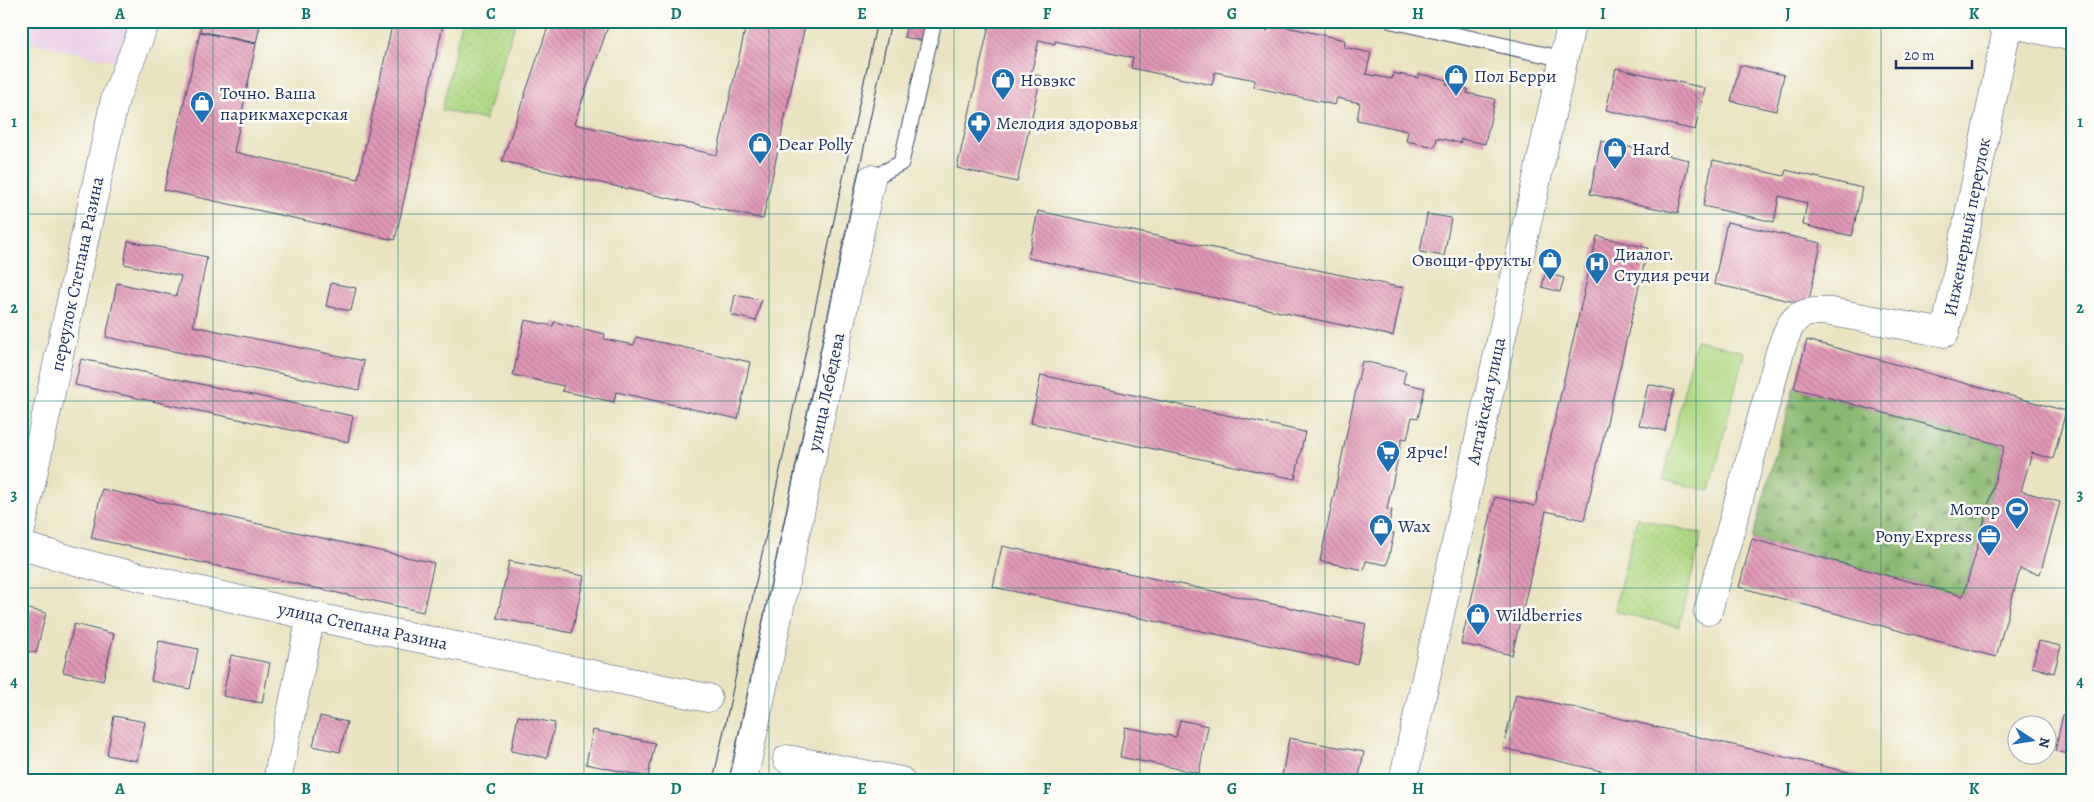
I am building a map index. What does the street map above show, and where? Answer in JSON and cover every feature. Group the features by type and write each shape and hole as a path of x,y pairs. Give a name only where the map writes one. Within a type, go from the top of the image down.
{"street":[{"name":"переулок Степана Разина","path":"21,530 115,99 146,21"},
{"name":"Алтайская улица","path":"1402,781 1512,282 1572,21"},
{"path":"2003,22 2073,37"},
{"name":"Инженерный переулок","path":"1708,611 1780,352 1787,332 1799,314 1814,310 1831,312 1945,333 2003,22"},
{"name":"улица Лебедева","path":"743,781 871,179"},
{"name":"улица Степана Разина","path":"21,546 101,568 311,616 708,698"},
{"path":"278,781 311,616"},
{"path":"787,760 901,781"}],"lane":[{"name":"улица Лебедева","path":"871,179 901,163 934,21"},
{"path":"1392,21 1564,59"}],"shaded area":[{"path":"21,21 131,21 115,61 21,40"}],"green space":[{"path":"462,21 516,21 485,120 442,110"},
{"path":"1696,340 1744,352 1710,491 1663,480"},
{"path":"1794,388 2004,446 1963,596 1752,539"},
{"path":"1637,518 1702,534 1679,627 1614,611"}],"building":[{"path":"202,21 261,21 256,43 200,31"},
{"path":"393,21 444,21 395,240 164,190 200,32 256,44 234,152 358,179"},
{"path":"550,21 610,21 574,124 717,155 747,21 806,21 763,219 502,161"},
{"path":"908,21 928,21 924,41 904,37"},
{"path":"990,21 1225,21 1268,31 1269,23 1345,40 1344,47 1371,53 1366,74 1392,79 1393,73 1418,78 1419,74 1448,80 1446,84 1468,89 1467,93 1495,99 1485,144 1461,139 1460,143 1437,138 1435,147 1406,141 1408,131 1357,120 1360,103 1337,98 1335,105 1254,87 1255,80 1215,72 1212,85 1131,68 1133,58 1055,41 1055,44 1039,40 1031,74 1041,76 1017,182 957,168"},
{"path":"1740,65 1784,75 1776,111 1731,101"},
{"path":"1616,68 1705,88 1695,130 1606,110"},
{"path":"1601,141 1689,160 1678,213 1590,194"},
{"path":"1713,160 1784,176 1786,170 1862,188 1852,236 1803,225 1807,203 1779,196 1774,222 1703,206"},
{"path":"1038,211 1403,288 1393,336 1028,258"},
{"path":"1427,214 1451,218 1444,256 1420,252"},
{"path":"1727,222 1821,243 1808,305 1714,284"},
{"path":"1597,236 1648,248 1584,520 1546,511 1512,655 1461,644 1495,497 1535,506"},
{"path":"128,241 207,257 193,326 364,361 359,390 106,337 117,283 176,296 181,276 124,264"},
{"path":"1545,273 1564,278 1560,292 1542,287"},
{"path":"331,283 356,288 351,311 326,306"},
{"path":"735,295 761,300 756,321 731,315"},
{"path":"525,320 553,326 554,322 605,334 604,339 634,345 636,337 750,362 738,419 616,392 614,402 562,391 564,386 513,375"},
{"path":"1807,340 2066,411 2053,459 2032,453 2021,491 2060,502 2040,574 2020,569 1996,657 1739,587 1752,539 1963,596 1974,559 2004,446 1794,388"},
{"path":"81,359 353,416 348,442 75,385"},
{"path":"1362,361 1406,371 1403,383 1425,388 1418,418 1412,417 1407,439 1402,438 1387,509 1392,510 1387,532 1394,533 1387,565 1366,561 1364,570 1320,561"},
{"path":"1041,375 1305,432 1295,479 1031,423"},
{"path":"1648,384 1674,390 1665,431 1639,425"},
{"path":"102,489 434,563 423,612 91,538"},
{"path":"1002,546 1366,624 1357,664 993,587"},
{"path":"509,561 584,576 572,633 497,618"},
{"path":"21,607 46,613 36,653 21,650"},
{"path":"74,624 114,634 103,681 63,672"},
{"path":"159,641 198,649 190,689 151,681"},
{"path":"2039,641 2061,646 2054,673 2032,667"},
{"path":"231,655 270,663 262,703 223,696"},
{"path":"1516,694 1882,781 1644,781 1503,748"},
{"path":"2063,715 2073,717 2073,755 2056,751"},
{"path":"114,716 145,722 137,761 107,755"},
{"path":"320,716 347,722 340,752 313,746"},
{"path":"518,716 555,723 547,758 511,751"},
{"path":"1180,720 1208,726 1199,773 1120,757 1125,727 1176,737"},
{"path":"593,730 655,743 648,777 586,764"},
{"path":"1289,738 1364,752 1358,781 1281,781"}],"tram line":[{"path":"713,781 877,21"},
{"path":"729,781 891,21"}],"place":[{"name":"Пол Берри","path":"1456,97"},
{"name":"Новэкс","path":"1003,101"},
{"name":"Точно. Ваша парикмахерская","path":"202,124"},
{"name":"Мелодия здоровья","path":"979,144"},
{"name":"Dear Polly","path":"760,165"},
{"name":"Hard","path":"1615,170"},
{"name":"Овощи-фрукты","path":"1550,281"},
{"name":"Диалог. Студия речи","path":"1597,285"},
{"name":"Ярче!","path":"1388,473"},
{"name":"Мотор","path":"2017,530"},
{"name":"Wax","path":"1381,547"},
{"name":"Pony Express","path":"1989,557"},
{"name":"Wildberries","path":"1478,636"}]}
